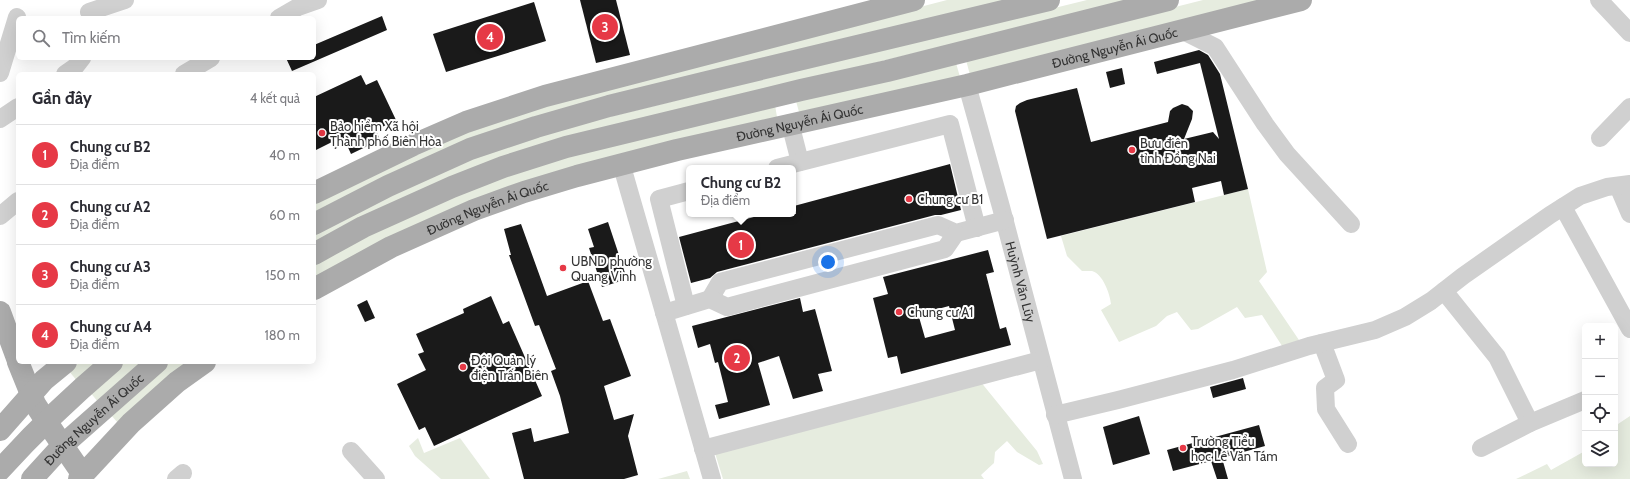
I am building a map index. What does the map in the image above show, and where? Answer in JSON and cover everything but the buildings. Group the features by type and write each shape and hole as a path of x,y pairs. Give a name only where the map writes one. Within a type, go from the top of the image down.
{"main road":[{"path":"316,192 412,145 466,122 545,96 870,5 914,0"},
{"path":"316,223 388,186 470,149 536,127 609,106 1049,0"},
{"path":"316,253 363,226 452,187 503,167 566,147 887,71 1168,0"},
{"name":"Đường Nguyễn Ái Quốc","path":"316,288 391,247 474,210 524,192 621,163 967,85 1301,0"},
{"path":"959,53 967,85"},
{"path":"783,95 790,124"},
{"path":"0,312 16,356"},
{"path":"19,364 31,394 82,478"},
{"path":"0,430 44,380 64,364"},
{"path":"0,470 30,436 110,364"},
{"name":"Đường Nguyễn Ái Quốc","path":"32,479 63,445 154,364"},
{"name":"Đường Nguyễn Ái Quốc","path":"82,478 131,423 177,382 202,364"}],"street":[{"path":"88,10 125,0"},
{"path":"283,16 298,7 318,0"},
{"path":"1599,0 1630,33"},
{"path":"0,73 16,20"},
{"path":"1183,31 1216,47 1265,124 1287,154 1351,224"},
{"path":"68,72 75,67 80,60"},
{"path":"188,72 208,60"},
{"name":"Huỳnh Văn Lũy","path":"967,85 1005,220 1040,360 1073,479"},
{"path":"1600,138 1630,107"},
{"path":"0,119 16,108"},
{"path":"790,124 800,162"},
{"path":"788,165 950,124 977,228"},
{"path":"621,163 712,479"},
{"path":"1055,415 1233,370 1309,346 1375,330 1405,316 1431,301 1562,207 1580,196 1607,187 1624,185 1630,214"},
{"path":"686,192 659,199 686,306"},
{"path":"0,216 16,203"},
{"path":"1562,207 1630,329"},
{"path":"710,299 720,282 938,225 956,233 1005,220"},
{"path":"664,313 710,299 727,307 945,249 956,233"},
{"path":"1444,291 1497,357 1530,423"},
{"path":"1322,343 1336,380 1325,388 1325,406 1348,444"},
{"path":"703,450 1040,360"},
{"path":"1481,448 1530,423 1582,401"},
{"path":"351,451 376,479"}],"shaded area":[{"path":"947,0 1013,0 774,57 316,213 316,202 469,129 546,104"},
{"path":"1087,0 1133,0 562,139 316,243 316,232 473,157 560,129"},
{"path":"1203,0 1267,0 970,75 966,60"},
{"path":"956,63 960,77 799,112 796,101"},
{"path":"775,105 777,117 620,154 316,278 316,263 366,235 461,192 565,156"},
{"path":"1248,189 1267,272 1259,281 1301,343 1284,349 1262,315 1245,318 1237,307 1198,329 1191,330 1177,312 1167,316 1156,326 1119,342 1101,310 1111,304 1103,280 1092,271 1082,271 1067,256 1061,236"},
{"path":"78,364 97,364 77,381 69,371"},
{"path":"123,364 142,364 98,402 90,392"},
{"path":"168,364 189,364 119,424 110,414"},
{"path":"980,381 1037,451 1043,464 1039,465 1017,452 1007,441 995,452 994,463 981,475 984,479 723,479 715,453"},
{"path":"1630,416 1630,479 1516,479 1547,464 1551,470 1582,453 1582,467 1618,467 1618,424"},
{"path":"418,438 424,453 460,438 490,479 441,479 415,456 409,446"},
{"path":"687,471 690,479 658,479"}],"place":[{"name":"Chung cư A3","path":"605,27"},
{"name":"Chung cư A4","path":"490,37"},
{"name":"Bảo hiểm Xã hội Thành phố Biên Hòa","path":"322,133"},
{"name":"Bưu điện tỉnh Đồng Nai","path":"1132,150"},
{"name":"Chung cư B1","path":"909,199"},
{"name":"Chung cư B2","path":"741,245"},
{"name":"UBND phường Quang Vinh","path":"563,268"},
{"name":"Chung cư A1","path":"899,312"},
{"name":"Chung cư A2","path":"737,358"},
{"name":"Đội Quản lý điện Trấn Biên","path":"463,367"},
{"name":"Trường Tiểu học Lê Văn Tám","path":"1183,448"}]}
